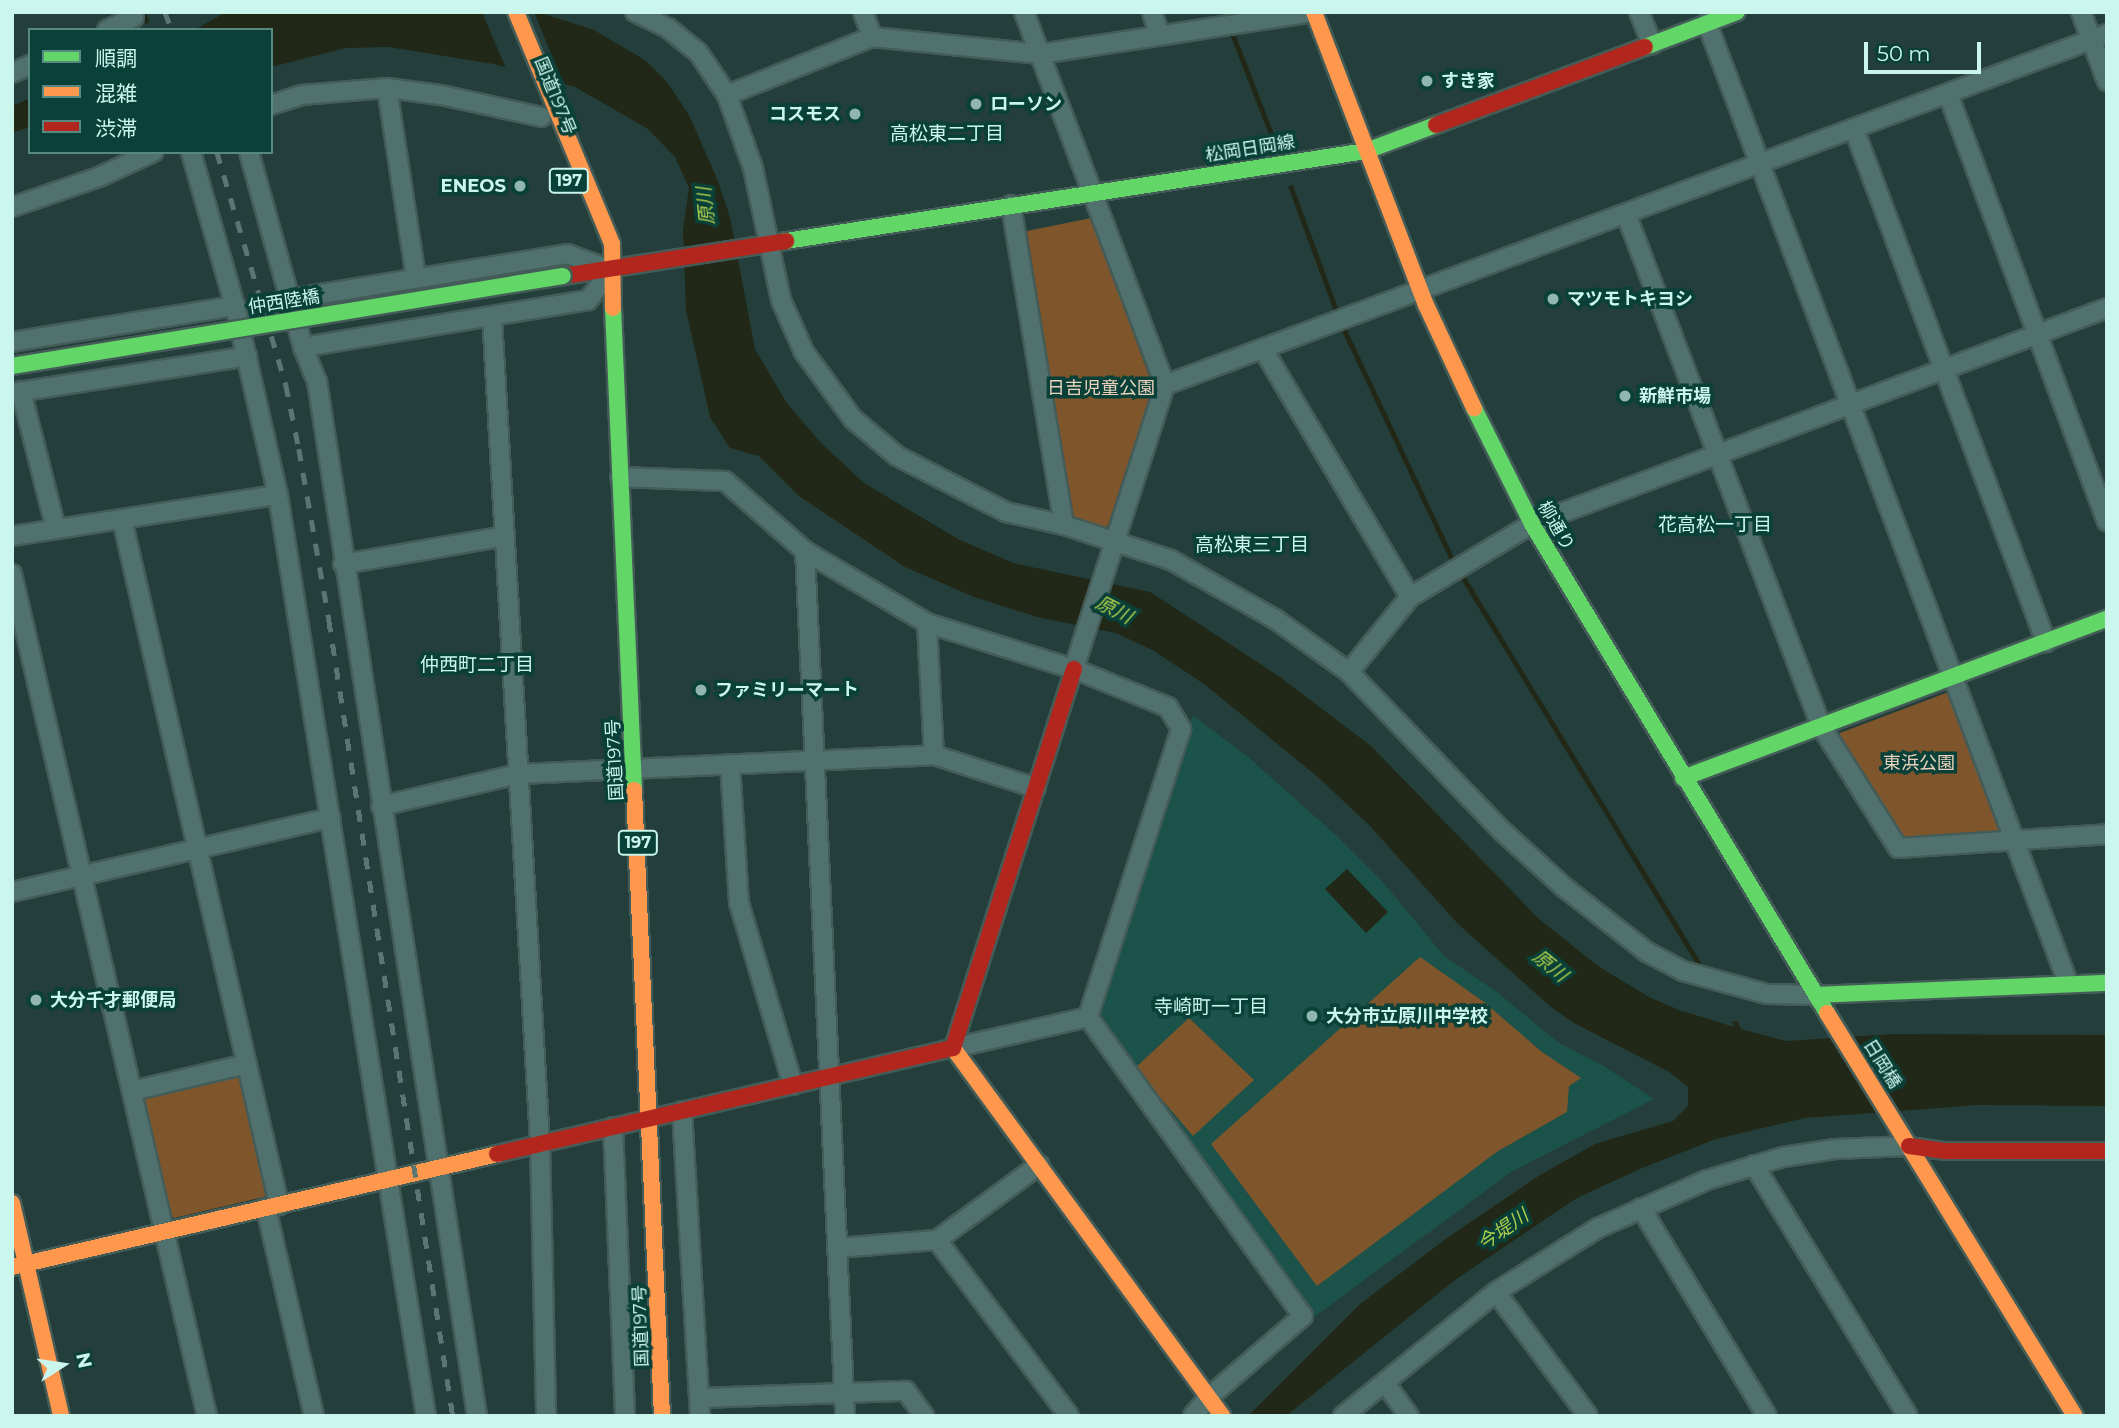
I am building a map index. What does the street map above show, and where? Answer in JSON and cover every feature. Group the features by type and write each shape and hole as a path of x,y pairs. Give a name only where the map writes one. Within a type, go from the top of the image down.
{"main road":[{"name":"国道197号","path":"500,12 596,244 611,270"},
{"name":"国道197号","path":"516,12 612,244 611,270 651,1118 662,1416"},
{"name":"柳通り","path":"1314,12 1420,290 1452,365 1532,524 1683,778 1835,1025"},
{"name":"松岡日岡線","path":"611,270 1092,192 1366,151 1737,12"},
{"name":"仲西陸橋","path":"12,366 611,270"},
{"path":"1683,778 2107,619"},
{"path":"953,1048 1074,669"},
{"path":"1816,995 2107,983"},
{"name":"日岡橋","path":"1835,1025 2067,1413"},
{"path":"19,1265 953,1048"},
{"path":"953,1048 1222,1416"},
{"path":"1909,1146 1946,1151 2107,1151"},
{"path":"12,1203 19,1265 61,1416"}],"street":[{"path":"111,28 134,17 132,12"},
{"path":"635,12 668,28 698,52 727,95 754,167 781,300 804,352 852,419 897,456 1006,512 1064,525 1171,560 1275,618 1349,672 1501,830 1565,888 1647,952 1683,971 1766,994 1816,995"},
{"path":"668,28 678,12"},
{"path":"863,12 872,37"},
{"path":"1024,12 1165,385 1074,669"},
{"path":"1152,12 1160,36"},
{"path":"727,95 872,37 1040,54 1314,12"},
{"path":"1639,12 1652,44"},
{"path":"2081,12 2099,37 2107,81"},
{"path":"1707,23 2068,983"},
{"path":"1165,385 2099,37"},
{"path":"12,73 28,66"},
{"path":"273,104 301,95 387,88 441,95 542,117"},
{"path":"387,88 416,278"},
{"path":"1948,94 2107,521"},
{"path":"1854,129 2046,642"},
{"path":"12,207 99,177 149,154"},
{"path":"192,154 235,306 278,495 426,1416"},
{"path":"250,154 303,347 317,381 380,806 477,1416"},
{"path":"1011,205 1064,525"},
{"path":"1626,214 1821,726 1898,848 2107,834"},
{"path":"289,299 568,254 611,270 589,300 303,347"},
{"path":"12,342 235,306"},
{"path":"1349,672 1410,597 1532,524 2107,308"},
{"path":"492,316 540,1144 546,1416"},
{"path":"1263,349 1410,597"},
{"path":"56,530 17,392 247,356"},
{"path":"621,477 725,481 805,551 927,623 1074,669 1168,707 1181,729 1088,1017"},
{"path":"12,536 278,495"},
{"path":"122,519 247,1064 314,1416"},
{"path":"343,564 505,536"},
{"path":"805,551 845,1416"},
{"path":"12,574 207,1416"},
{"path":"927,623 934,755"},
{"path":"380,806 519,774 934,755 1036,788"},
{"path":"730,764 737,896 793,1085"},
{"path":"12,892 331,818"},
{"path":"953,1048 1088,1017"},
{"path":"1088,1017 1303,1315 1208,1398 1193,1416"},
{"path":"132,1091 247,1064"},
{"path":"682,1111 700,1407 844,1393 906,1391 924,1416"},
{"path":"613,1127 625,1416"},
{"path":"1343,1416 1496,1292 1561,1249 1641,1208 1707,1180 1754,1165 1835,1149 1909,1146"},
{"path":"837,1248 937,1240 1039,1165"},
{"path":"1754,1165 1908,1416"},
{"path":"1641,1208 1767,1416"},
{"path":"937,1240 1069,1416"},
{"path":"1496,1292 1588,1416"},
{"path":"1385,1383 1409,1416"}],"shaded area":[{"name":"大分市立原川中学校","path":"1193,715 1247,756 1338,837 1382,881 1444,956 1497,992 1559,1043 1604,1066 1654,1099 1511,1172 1314,1317 1098,1021 1097,1011"}],"green space":[{"name":"日吉児童公園","path":"1091,218 1153,387 1108,525 1103,530 1075,521 1073,517 1027,231"},
{"name":"東浜公園","path":"1946,693 1953,694 2002,827 1999,835 1904,841 1898,837 1838,740 1840,733"},
{"path":"1420,957 1484,1002 1542,1052 1581,1078 1569,1086 1567,1112 1498,1151 1317,1286 1211,1144"},
{"path":"1189,1018 1254,1080 1193,1136 1135,1068"},
{"path":"235,1073 242,1076 268,1192 264,1197 174,1218 169,1213 142,1100 147,1093"}],"water":[{"path":"226,12 538,12 594,30 645,60 667,82 689,115 718,181 730,217 755,349 786,402 820,442 864,483 958,539 1013,563 1150,592 1201,625 1280,677 1371,746 1539,919 1598,966 1649,997 1679,1010 1734,1027 1732,1021 1737,1021 1741,1029 1786,1041 1893,1034 2107,1035 2107,1106 1979,1105 1805,1118 1716,1139 1577,1198 1455,1280 1286,1416 1248,1416 1360,1304 1447,1238 1540,1175 1595,1144 1673,1121 1688,1106 1688,1087 1669,1072 1574,1023 1551,1007 1458,924 1370,826 1319,778 1204,684 1154,651 1116,633 1037,617 974,597 905,567 799,496 759,456 730,448 710,417 686,310 683,230 689,188 675,157 648,129 575,87 494,64 388,47 346,48 273,66 273,28 198,28"},
{"path":"28,99 28,128 12,133 12,106"},
{"path":"1347,869 1388,912 1366,933 1325,889"}],"pier":[{"path":"482,12 534,12 565,88 507,71"}],"waterway":[{"path":"143,12 146,20"},
{"path":"1233,35 1274,140"},
{"path":"1291,187 1336,309"},
{"path":"1344,329 1453,561"},
{"path":"1463,577 1699,963"}],"railway":[{"path":"165,12 171,28"},
{"path":"218,154 286,385 299,449 329,620 453,1416"}],"traffic: fast":[{"path":"1645,47 1737,12"},
{"path":"786,241 1366,151 1436,125"},
{"path":"12,366 563,276"},
{"path":"613,308 634,790"},
{"path":"1474,408 1532,524 1827,1013"},
{"path":"1683,778 2107,619"},
{"path":"1816,995 2107,983"}],"traffic: slow":[{"path":"516,12 612,244 613,308"},
{"path":"1314,12 1426,305 1474,408"},
{"path":"634,790 662,1416"},
{"path":"1827,1013 2075,1416"},
{"path":"953,1048 1222,1416"},
{"path":"12,1267 497,1154"},
{"path":"12,1203 61,1416"}],"traffic: jam":[{"path":"1436,125 1645,47"},
{"path":"563,276 786,241"},
{"path":"953,1048 1074,669"},
{"path":"497,1154 953,1048"},
{"path":"1909,1146 1946,1151 2107,1151"}],"place":[{"name":"すき家","path":"1427,81"},
{"name":"ローソン","path":"976,104"},
{"name":"コスモス","path":"855,114"},
{"name":"ENEOS","path":"520,186"},
{"name":"マツモトキヨシ","path":"1553,299"},
{"name":"新鮮市場","path":"1625,396"},
{"name":"ファミリーマート","path":"701,690"},
{"name":"大分千才郵便局","path":"36,1000"},
{"name":"大分市立原川中学校","path":"1312,1016"}],"district":[{"name":"高松東二丁目","path":"947,134"},
{"name":"花高松一丁目","path":"1715,525"},
{"name":"高松東三丁目","path":"1252,545"},
{"name":"仲西町二丁目","path":"477,665"},
{"name":"寺崎町一丁目","path":"1211,1007"}],"water label":[{"name":"原川","path":"706,206"},
{"name":"原川","path":"1114,610"},
{"name":"原川","path":"1550,966"},
{"name":"今堤川","path":"1503,1230"}]}
